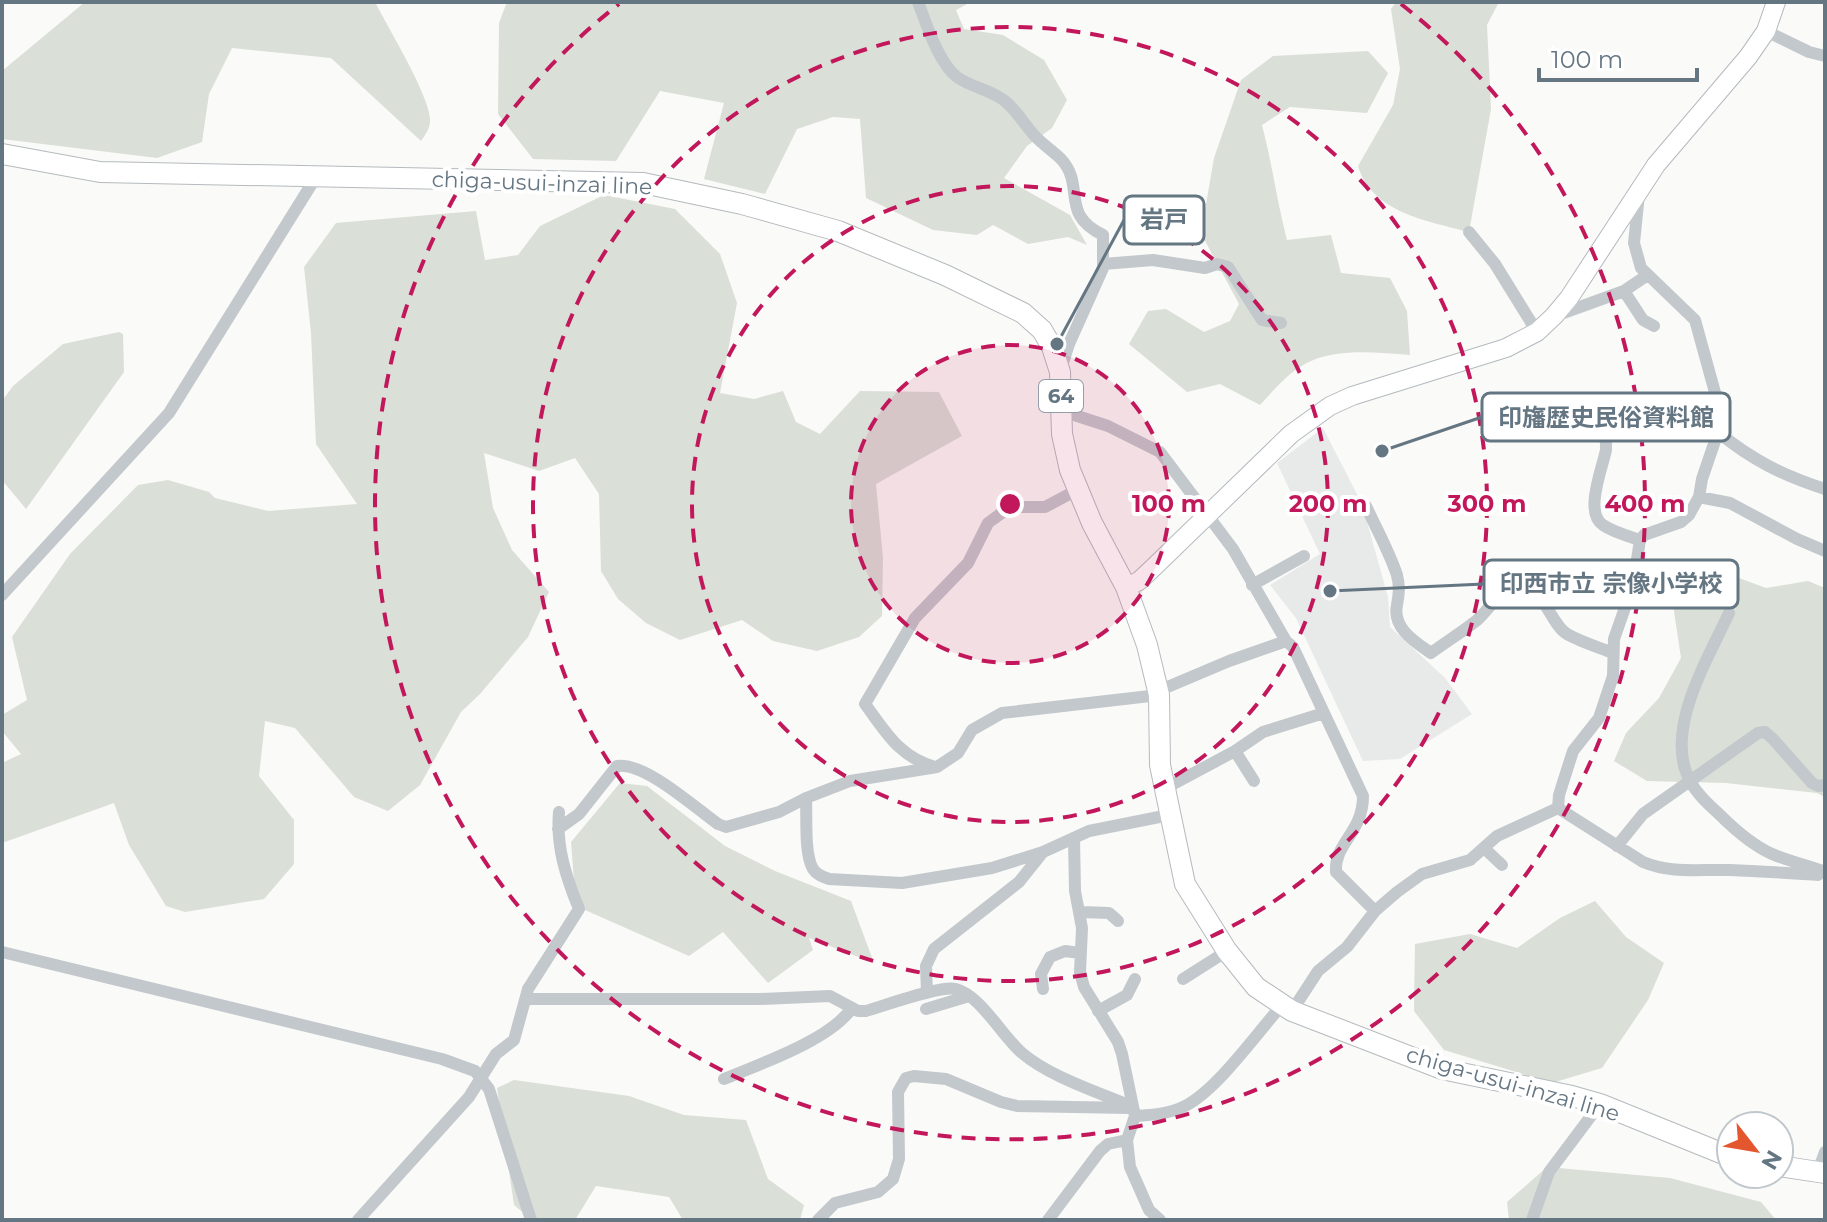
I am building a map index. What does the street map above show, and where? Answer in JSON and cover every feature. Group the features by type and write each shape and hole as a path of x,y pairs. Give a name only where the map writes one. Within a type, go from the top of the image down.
{"main road":[{"path":"1126,587 1139,581 1291,434 1330,406 1352,396 1506,348 1537,332 1577,287 1640,187 1748,57 1766,31 1776,2"},
{"name":"chiga-usui-inzai line","path":"2,154 100,172 643,183 742,204 838,231 886,249 1023,313 1042,330 1052,347 1060,372 1066,455 1077,490 1126,587 1147,645 1158,693 1160,765 1185,884 1227,951 1256,987 1287,1008 1442,1069 1600,1104 1715,1151"},
{"path":"1795,1166 1823,1165"}],"street":[{"path":"918,2 949,69 958,78 1004,100 1069,169 1076,211 1094,231 1103,235 1103,264 1060,372"},
{"path":"1766,31 1809,52 1825,56"},
{"path":"2,595 169,413 316,177"},
{"path":"1558,808 1573,751 1599,718 1613,676 1614,639 1633,585 1640,540 1654,530 1681,522 1689,515 1699,497 1718,432 1719,407 1695,320 1641,268 1634,243 1640,187"},
{"path":"1469,232 1495,264 1537,332"},
{"path":"1103,264 1153,260 1205,268 1217,264 1228,267 1262,320 1281,323"},
{"path":"1554,316 1624,291 1646,276"},
{"path":"1624,291 1643,320 1654,326"},
{"path":"1530,401 1544,401 1602,434 1606,450 1593,510 1602,525 1640,540"},
{"path":"1062,411 1108,426 1160,452 1233,549 1286,641 1293,647 1363,796 1360,821 1338,854 1336,872 1375,911"},
{"path":"1718,432 1746,456 1782,474 1825,489"},
{"path":"937,767 912,759 903,752 865,704 915,618 968,563 988,523 1010,507 1045,507 1077,490"},
{"path":"1699,497 1730,503 1825,551"},
{"path":"1366,506 1396,572 1401,592 1396,608 1398,620 1407,636 1431,653 1479,619 1501,596 1515,590 1525,590 1540,597 1566,634 1613,653"},
{"path":"1252,585 1304,556"},
{"path":"1729,613 1703,670 1682,729 1682,751 1689,779 1730,825 1758,846 1825,873"},
{"path":"558,829 579,814 617,766 634,767 726,827 779,812 850,781 937,767 958,753 972,730 1002,713 1158,693 1229,661 1286,641"},
{"path":"1164,789 1235,751 1263,732 1324,713"},
{"path":"1617,846 1643,814 1689,779 1761,732 1773,739 1812,783 1825,785"},
{"path":"1235,751 1254,781"},
{"path":"806,798 812,868 818,875 829,879 902,883 992,868 1043,852 1089,831 1169,815"},
{"path":"1558,808 1657,868 1683,872 1825,873"},
{"path":"818,1220 835,1203 878,1192 893,1179 899,1159 898,1092 906,1078 946,1079 1017,1106 1168,1113 1186,1106 1287,1008 1318,971 1347,947 1375,911 1422,874 1461,864 1514,827 1558,808"},
{"path":"358,1220 481,1080 496,1054 514,1040 528,989 579,909 564,873 559,812"},
{"path":"1074,838 1075,891 1080,912 1080,972 1084,987 1122,1054 1134,1112 1127,1140 1130,1167 1149,1210 1160,1220"},
{"path":"1484,848 1502,865"},
{"path":"927,993 926,966 934,949 1019,882 1043,852"},
{"path":"1080,912 1109,913 1118,921"},
{"path":"1043,989 1041,974 1050,957 1065,951 1080,953"},
{"path":"1183,979 1227,951"},
{"path":"2,952 442,1059 475,1071 489,1089 531,1220"},
{"path":"1098,1011 1127,995 1135,979"},
{"path":"526,999 830,996 852,1008 866,1011 927,993 958,989 969,996 1022,1053 1045,1068 1134,1112"},
{"path":"926,1009 969,996"},
{"path":"724,1079 800,1047 846,1017 852,1008"},
{"path":"1532,1220 1549,1172 1600,1104"},
{"path":"1048,1220 1100,1151 1108,1144 1127,1140"}],"shaded area":[{"path":"85,2 375,2 422,92 430,118 429,127 421,141 331,58 232,48 209,94 202,142 157,158 2,139 2,71"},
{"path":"507,2 971,2 956,10 964,29 1003,35 1044,60 1067,100 1052,128 1027,146 1004,178 1070,215 1087,245 1068,237 1028,244 993,225 977,235 933,230 866,198 860,119 833,117 797,129 765,194 704,179 724,103 660,91 616,161 533,159 498,114 499,23"},
{"path":"1396,2 1499,2 1487,25 1491,109 1469,232 1420,219 1388,205 1365,182 1358,166 1393,105 1400,69 1391,9"},
{"path":"1368,51 1388,73 1367,113 1290,107 1262,125 1287,240 1331,235 1341,273 1390,278 1407,311 1410,355 1360,352 1335,354 1311,361 1283,380 1260,405 1220,384 1187,392 1129,344 1148,311 1166,309 1204,332 1230,321 1239,304 1204,239 1205,210 1214,158 1241,80 1273,56"},
{"path":"604,195 675,209 720,254 737,303 720,393 754,399 783,391 796,422 820,434 860,391 939,392 962,436 876,484 883,558 882,616 859,637 817,651 773,641 742,620 680,640 646,623 618,599 601,571 599,494 575,458 539,471 484,453 493,508 512,550 549,592 528,637 461,712 420,785 388,811 354,797 295,728 265,721 259,776 294,820 294,864 264,899 185,912 166,906 129,845 114,803 2,843 2,763 21,754 2,731 2,715 27,700 12,637 70,554 138,485 168,480 209,492 215,498 268,511 357,504 316,444 311,333 304,267 336,223 476,211 485,260 518,255 540,226"},
{"path":"119,332 123,334 124,372 26,509 2,480 2,401 13,386 63,344"},
{"path":"1323,428 1362,504 1388,597 1390,627 1445,678 1472,714 1400,759 1363,761 1296,618 1270,585 1320,554 1277,463"},
{"path":"1696,562 1766,588 1808,581 1825,588 1825,797 1817,793 1726,783 1647,781 1614,761 1626,733 1659,698 1681,658 1669,578"},
{"path":"620,783 647,786 725,846 775,871 851,901 874,963 809,938 813,950 768,983 723,932 689,956 576,906 571,842"},
{"path":"1595,901 1626,937 1664,963 1648,1000 1602,1068 1552,1083 1444,1050 1414,1011 1415,944 1470,934 1517,948 1560,918"},
{"path":"514,1080 629,1096 684,1115 746,1120 768,1179 804,1205 800,1220 683,1220 669,1197 596,1186 575,1220 532,1220 514,1205 497,1088"},
{"path":"1547,1167 1670,1178 1761,1202 1776,1220 1509,1220 1507,1202"}],"place":[{"name":"岩戸","path":"1057,344"},
{"name":"印旛歴史民俗資料館","path":"1382,451"},
{"name":"印西市立 宗像小学校","path":"1330,591"}]}
